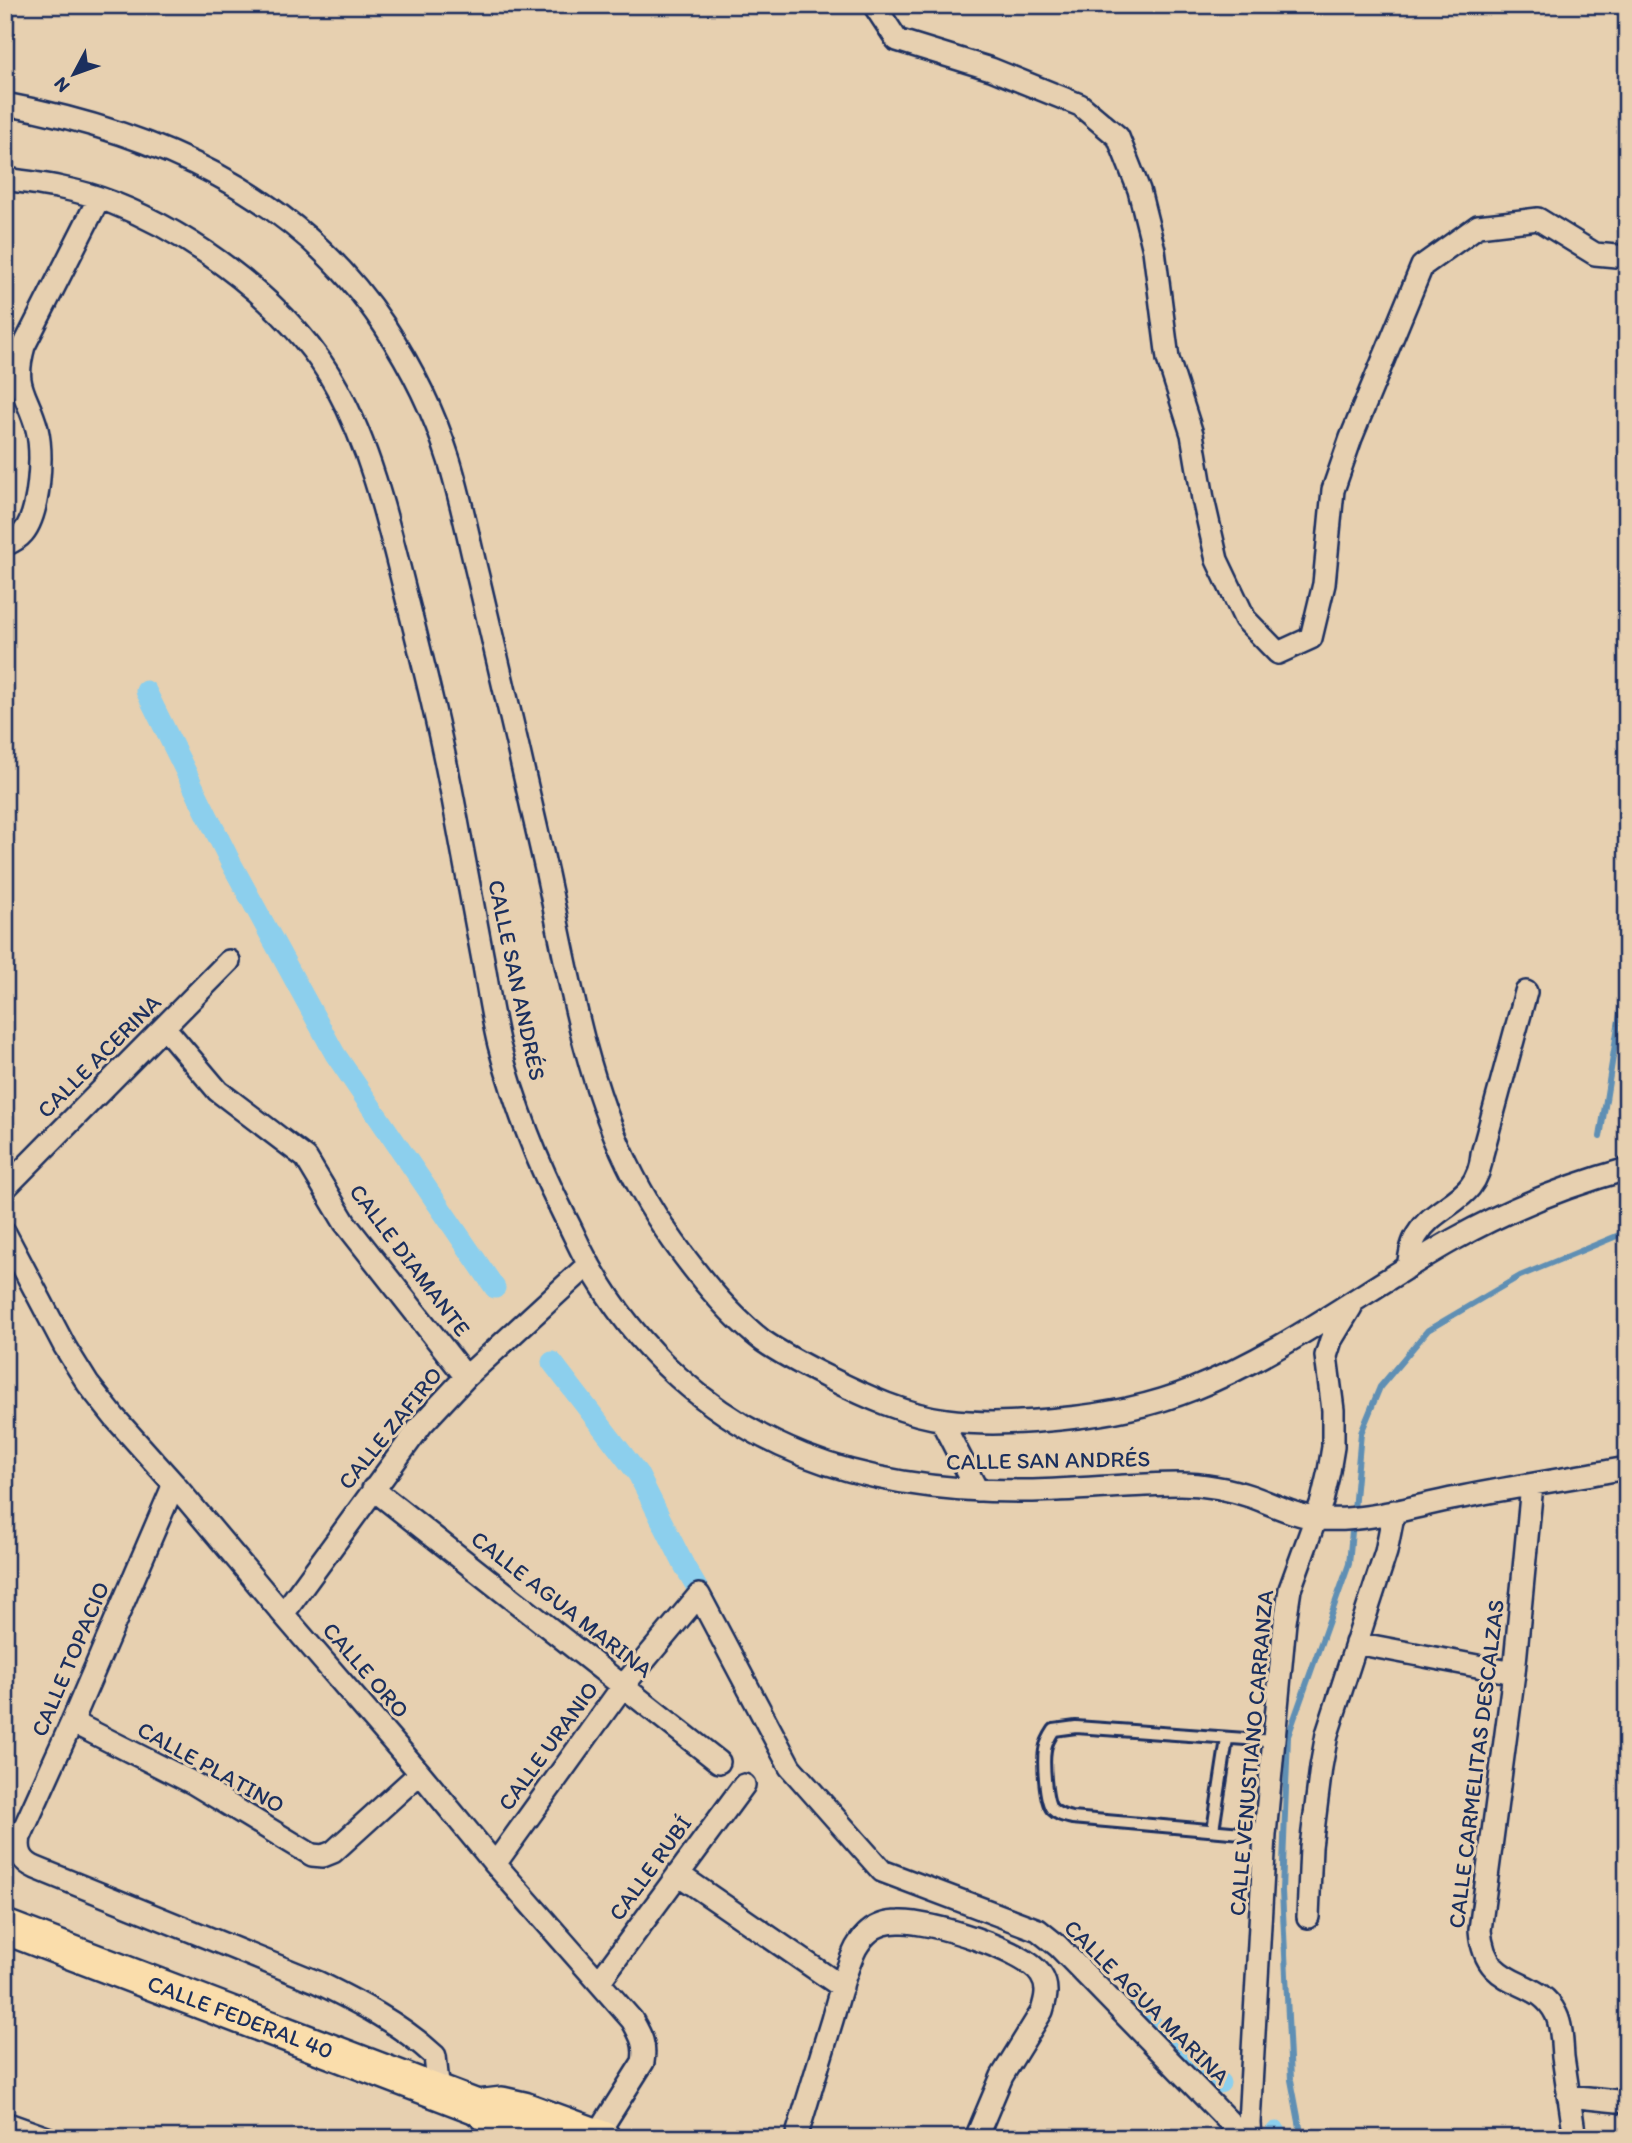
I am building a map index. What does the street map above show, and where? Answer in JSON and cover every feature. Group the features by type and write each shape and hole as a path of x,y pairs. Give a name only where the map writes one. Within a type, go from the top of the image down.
{"main road":[{"name":"CALLE FEDERAL 40","path":"5,1927 477,2107 520,2138"},
{"name":"CALLE FEDERAL 40","path":"477,2107 502,2104 524,2109 598,2137"}],"street":[{"path":"874,5 897,40 991,69 1080,105 1118,137 1139,190 1154,250 1168,359 1192,434 1217,560 1245,619 1278,653 1311,638 1324,584 1333,490 1351,438 1422,266 1478,226 1538,219 1595,254 1627,257"},
{"path":"5,103 132,136 226,178 267,204 307,237 351,281 382,321 406,361 430,410 449,461 519,750 575,1001 609,1121 652,1210 684,1257 718,1300 763,1341 848,1387 897,1407 941,1420 999,1423 1060,1419 1155,1402 1221,1377 1291,1340 1408,1267 1512,1209 1586,1181 1627,1169"},
{"name":"CALLE SAN ANDRÉS","path":"5,179 70,189 99,198 155,222 202,250 245,282 281,314 335,384 359,435 381,497 424,665 454,804 498,1040 519,1111 549,1184 589,1265 630,1326 662,1363 695,1394 762,1437 807,1457 900,1483 941,1488 1032,1491 1182,1484 1211,1486 1238,1492 1297,1514 1326,1519"},
{"path":"5,545 14,542 30,521 40,466 41,449 37,427 19,378 24,346 99,198"},
{"name":"CALLE ACERINA","path":"5,1188 229,961"},
{"path":"1408,1267 1412,1244 1419,1232 1465,1193 1480,1170 1525,992"},
{"name":"CALLE DIAMANTE","path":"164,1027 218,1091 306,1158 345,1223 466,1377"},
{"name":"CALLE ORO","path":"5,1233 65,1346 88,1384 115,1418 174,1484 495,1864 632,2020 645,2049 643,2062 598,2137"},
{"name":"CALLE ZAFIRO","path":"283,1614 422,1424 466,1377 589,1265"},
{"name":"CALLE VENUSTIANO CARRANZA","path":"1248,2138 1265,1835 1285,1622 1290,1589 1326,1519 1325,1491 1333,1447 1333,1410 1326,1356 1331,1339 1354,1302"},
{"path":"941,1420 977,1490"},
{"path":"1326,1519 1372,1515 1627,1468"},
{"name":"CALLE TOPACIO","path":"174,1484 20,1837 20,1855 27,1864 36,1868 342,1994 414,2036 435,2056 439,2094"},
{"name":"CALLE CARMELITAS DESCALZAS","path":"1532,1485 1514,1673 1480,1930 1481,1945 1493,1969 1541,1996 1557,2015 1575,2138"},
{"name":"CALLE AGUA MARINA","path":"373,1489 719,1762"},
{"path":"1308,1917 1311,1847 1321,1767 1331,1721 1386,1552 1394,1511"},
{"name":"CALLE AGUA MARINA","path":"699,1595 790,1768 882,1871 1038,1930 1058,1946 1248,2138"},
{"name":"CALLE URANIO","path":"495,1864 624,1686 699,1595"},
{"path":"1356,1643 1514,1673"},
{"name":"CALLE PLATINO","path":"72,1723 193,1783 312,1855 323,1856 333,1852 420,1773"},
{"name":"CALLE RUBÍ","path":"599,1982 744,1785"},
{"path":"678,1874 842,1987"},
{"path":"796,2138 856,1947 867,1933 878,1925 899,1922 935,1926 1012,1953 1041,1974 1047,1987 1042,2011 1002,2076 976,2138"},
{"path":"1568,2096 1627,2102"},
{"path":"5,2123 47,2138"}],"lane":[{"path":"1265,1835 1059,1815 1046,1797 1045,1751 1054,1730 1076,1727 1274,1741"},
{"path":"1213,1830 1227,1739"}],"waterway":[{"path":"146,691 230,861 335,1054 495,1288"},
{"path":"1600,1137 1627,970"},
{"path":"1302,2138 1291,2080 1282,1891 1288,1736 1349,1564 1361,1433 1380,1387 1428,1330 1520,1276 1624,1233"},
{"path":"552,1362 638,1474 710,1610"},
{"path":"1124,2001 1220,2083"},
{"path":"1276,2132 1278,2138"}]}
